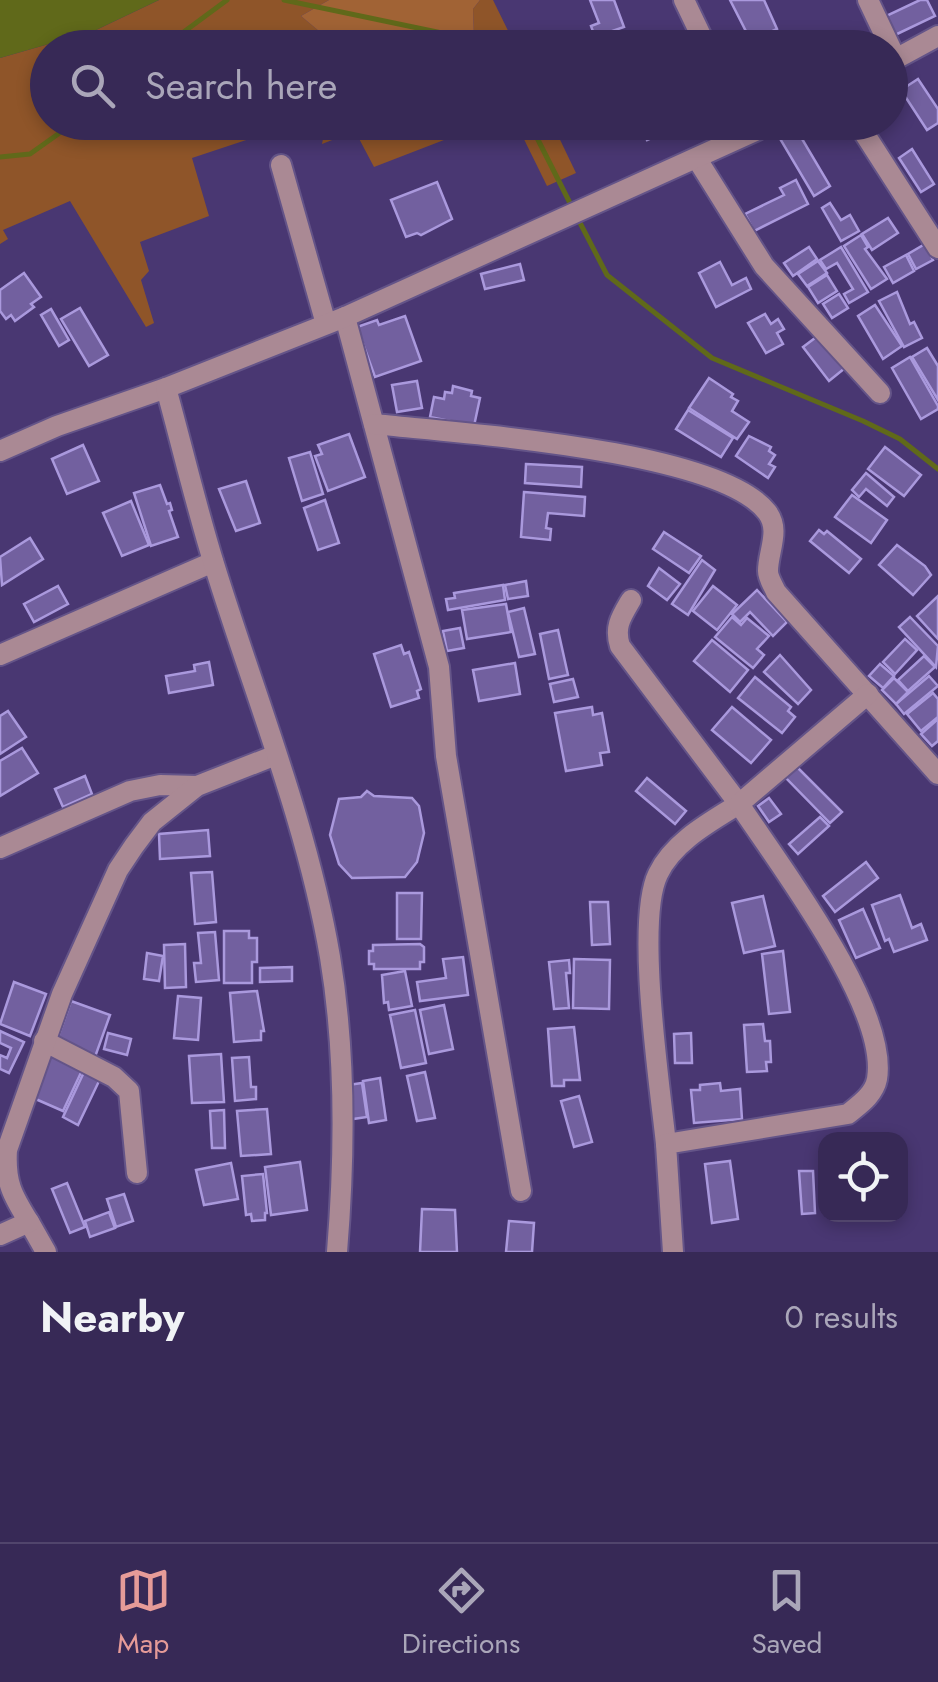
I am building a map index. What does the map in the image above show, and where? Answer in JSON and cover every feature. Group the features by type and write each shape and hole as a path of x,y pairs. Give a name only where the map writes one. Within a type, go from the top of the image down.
{"street":[{"path":"684,0 699,30"},
{"path":"868,0 881,30"},
{"path":"908,52 938,36"},
{"path":"0,450 336,321 697,159 728,140"},
{"path":"869,140 938,248"},
{"path":"697,159 764,266 880,393"},
{"path":"281,165 374,424 440,667 446,756 521,1191"},
{"path":"166,388 213,562 311,873 330,956 338,1018 343,1145 337,1252"},
{"path":"374,424 556,444 663,462 729,486 769,513 774,530 767,574 776,592 938,774"},
{"path":"0,655 213,562"},
{"path":"631,600 618,623 620,646 739,804 840,956 860,998 873,1040 877,1079 866,1100 848,1114 666,1144"},
{"path":"673,1252 650,976 650,912 658,874 694,832 739,804 868,694"},
{"path":"46,1252 12,1194 5,1174 7,1150 44,1041 118,870 152,822 197,786 276,755"},
{"path":"0,848 130,790 197,786"},
{"path":"44,1041 114,1077 129,1091 137,1172"},
{"path":"0,1235 29,1222"}],"shaded area":[{"path":"0,0 159,0 96,30 30,30 30,49 0,58"},
{"path":"159,0 329,0 301,16 318,30 96,30"},
{"path":"329,0 480,0 473,9 474,30 318,30 301,16"},
{"path":"480,0 493,0 508,30 474,30 473,9"},
{"path":"30,49 30,140 246,140 192,158 209,216 140,242 149,271 141,280 154,323 146,327 70,201 3,230 8,239 0,244 0,58"},
{"path":"360,140 444,140 374,167"},
{"path":"524,140 560,140 576,173 547,186"}],"building":[{"path":"590,0 614,0 624,27 592,30 591,26 599,23"},
{"path":"730,0 764,0 777,29 745,30"},
{"path":"927,0 935,16 906,30 893,30 886,16"},
{"path":"918,79 938,109 938,123 927,130 908,101 908,85"},
{"path":"781,140 803,140 830,186 814,196"},
{"path":"912,149 934,184 921,192 899,158"},
{"path":"796,180 808,204 754,231 745,214 784,195 780,188"},
{"path":"437,182 452,219 421,235 406,237 391,200"},
{"path":"830,203 841,220 850,215 859,231 841,241 822,208"},
{"path":"888,218 898,233 872,250 862,234"},
{"path":"861,235 868,247 865,249 887,279 871,289 844,246"},
{"path":"925,244 933,260 916,269 908,254"},
{"path":"809,247 817,259 793,276 784,263"},
{"path":"841,247 868,292 849,303 844,294 853,289 837,263 826,269 820,260"},
{"path":"906,255 914,271 893,283 884,267"},
{"path":"818,261 827,273 807,286 798,274"},
{"path":"720,262 732,285 746,278 751,289 716,307 699,273"},
{"path":"520,264 524,280 485,289 481,274"},
{"path":"24,273 41,297 15,321 11,315 6,319 0,311 0,290"},
{"path":"827,275 837,291 818,303 808,287"},
{"path":"897,292 910,324 914,322 922,338 904,347 879,301"},
{"path":"839,294 848,308 832,318 823,304"},
{"path":"875,305 902,346 883,359 858,316"},
{"path":"80,308 108,355 89,366 61,319"},
{"path":"51,309 69,340 59,346 41,315"},
{"path":"765,314 771,324 778,319 784,329 777,333 783,344 766,353 748,323"},
{"path":"405,316 421,361 375,377 357,327"},
{"path":"819,335 845,368 829,381 803,347"},
{"path":"927,348 938,366 938,400 912,357"},
{"path":"910,357 938,406 921,419 892,368"},
{"path":"709,378 733,394 731,397 738,401 732,411 749,422 737,439 689,408"},
{"path":"417,381 422,408 397,412 392,385"},
{"path":"453,386 472,391 471,396 480,398 474,426 430,417 434,397 444,399 445,392 452,393"},
{"path":"688,410 733,438 721,457 676,429"},
{"path":"349,434 365,477 328,491 315,456 322,454 318,445"},
{"path":"749,436 771,447 769,451 775,455 769,464 775,467 768,478 736,456"},
{"path":"83,445 99,481 67,494 52,459"},
{"path":"885,447 921,475 904,496 868,469"},
{"path":"310,452 323,494 302,501 289,458"},
{"path":"526,464 582,467 581,487 525,483"},
{"path":"866,473 894,497 887,506 866,489 859,497 852,490"},
{"path":"246,481 260,523 236,531 219,489"},
{"path":"160,485 167,504 170,503 178,537 151,546 134,493"},
{"path":"524,492 585,497 584,516 548,513 546,528 551,529 550,540 521,537"},
{"path":"852,495 887,520 871,543 835,517"},
{"path":"325,500 339,543 318,550 304,508"},
{"path":"131,501 149,545 122,556 103,513"},
{"path":"819,530 824,534 827,531 861,559 849,573 810,541"},
{"path":"664,532 701,556 689,573 653,549"},
{"path":"30,538 43,559 2,585 0,557"},
{"path":"897,545 931,575 913,595 879,565"},
{"path":"702,560 715,570 688,615 672,604"},
{"path":"659,568 680,584 667,600 648,586"},
{"path":"526,581 528,596 508,599 505,585"},
{"path":"503,585 505,600 448,610 446,599 455,598 454,593"},
{"path":"58,586 68,604 34,622 24,604"},
{"path":"713,586 737,605 717,630 693,611"},
{"path":"757,590 787,622 773,636 750,612 740,622 732,614"},
{"path":"938,596 938,639 917,616"},
{"path":"506,604 511,632 467,639 462,610"},
{"path":"524,608 535,654 519,657 508,612"},
{"path":"732,617 741,625 747,618 769,636 757,649 764,655 753,668 715,637"},
{"path":"910,617 938,646 936,667 899,627"},
{"path":"460,628 464,648 447,651 443,631"},
{"path":"558,630 568,675 549,679 540,634"},
{"path":"905,639 917,650 895,674 883,662"},
{"path":"712,640 748,670 730,692 694,661"},
{"path":"401,645 404,654 409,652 421,689 417,691 419,698 391,707 374,654"},
{"path":"780,655 811,690 798,704 764,672"},
{"path":"924,656 935,667 908,691 898,680"},
{"path":"209,662 213,685 169,693 166,676 195,671 194,665"},
{"path":"515,663 520,694 479,701 473,670"},
{"path":"880,664 894,676 883,688 869,676"},
{"path":"929,676 938,686 904,714 896,704"},
{"path":"755,677 791,707 788,711 795,717 782,733 738,698"},
{"path":"894,678 908,692 896,704 882,690"},
{"path":"573,679 578,697 554,702 550,684"},
{"path":"933,693 938,699 938,717 921,731 907,714"},
{"path":"592,707 593,715 602,713 609,752 600,753 602,765 566,771 555,713"},
{"path":"732,707 771,740 751,763 712,730"},
{"path":"8,711 26,737 0,754 0,716"},
{"path":"938,719 938,741 932,746 921,734"},
{"path":"22,748 38,773 0,796 0,761"},
{"path":"795,765 842,812 830,823 784,776"},
{"path":"85,776 92,794 63,807 55,789"},
{"path":"647,778 686,811 675,824 636,791"},
{"path":"367,791 374,796 412,798 419,806 424,833 417,862 405,877 352,878 339,864 330,835 339,799 361,797"},
{"path":"769,798 781,814 769,822 758,806"},
{"path":"820,817 829,826 798,854 789,844"},
{"path":"208,830 210,856 160,859 159,834"},
{"path":"866,862 878,878 835,912 823,896"},
{"path":"212,872 216,922 195,924 191,873"},
{"path":"397,893 422,893 421,939 397,939"},
{"path":"900,895 912,928 921,924 927,940 894,952 889,939 885,941 872,905"},
{"path":"763,896 775,946 744,953 732,903"},
{"path":"590,902 608,902 610,944 592,945"},
{"path":"863,909 880,948 856,958 839,920"},
{"path":"224,931 249,931 249,938 257,938 252,983 224,983"},
{"path":"215,932 219,980 196,982 194,963 201,963 198,933"},
{"path":"185,944 186,987 165,988 164,945"},
{"path":"373,945 424,947 424,962 420,962 420,969 374,969 374,964 369,964"},
{"path":"783,951 790,1012 769,1014 762,954"},
{"path":"147,953 163,956 159,981 144,979"},
{"path":"463,957 468,995 420,1001 417,982 446,978 443,959"},
{"path":"574,959 610,960 609,1009 573,1008"},
{"path":"569,960 569,1008 554,1009 549,962"},
{"path":"292,967 292,981 260,982 260,968"},
{"path":"405,971 412,1006 389,1010 388,1002 384,1003 382,975"},
{"path":"14,982 46,994 30,1036 0,1024"},
{"path":"257,991 264,1031 261,1040 234,1042 230,993"},
{"path":"178,996 201,998 198,1040 174,1038"},
{"path":"71,1001 110,1015 95,1057 56,1043"},
{"path":"444,1005 453,1049 429,1054 420,1010"},
{"path":"415,1010 426,1063 401,1068 390,1015"},
{"path":"763,1024 765,1041 770,1041 771,1062 766,1062 767,1071 747,1072 744,1025"},
{"path":"574,1027 580,1080 564,1080 564,1086 552,1086 548,1029"},
{"path":"0,1031 24,1042 9,1073 0,1069 0,1055 7,1058 11,1048 0,1043"},
{"path":"108,1033 131,1039 127,1055 104,1049"},
{"path":"691,1033 692,1063 675,1063 674,1034"},
{"path":"53,1050 85,1064 63,1111 31,1097"},
{"path":"221,1054 224,1102 192,1103 189,1056"},
{"path":"249,1057 256,1099 235,1101 232,1058"},
{"path":"85,1070 101,1077 78,1125 63,1117"},
{"path":"425,1072 435,1118 417,1121 407,1076"},
{"path":"380,1078 386,1120 369,1123 363,1081"},
{"path":"362,1083 367,1117 353,1119 348,1085"},
{"path":"720,1083 721,1091 740,1089 742,1119 694,1123 691,1090"},
{"path":"579,1096 592,1142 574,1147 561,1101"},
{"path":"267,1109 271,1154 241,1156 237,1111"},
{"path":"224,1110 225,1148 212,1148 210,1111"},
{"path":"730,1161 738,1219 712,1223 705,1164"},
{"path":"300,1162 307,1210 271,1215 265,1167"},
{"path":"231,1163 238,1199 204,1205 196,1170"},
{"path":"799,1171 813,1171 815,1213 802,1214"},
{"path":"263,1174 267,1213 265,1220 252,1221 251,1214 246,1215 242,1176"},
{"path":"67,1183 85,1227 70,1233 52,1189"},
{"path":"124,1194 133,1221 116,1227 107,1199"},
{"path":"422,1209 455,1210 457,1252 420,1252"},
{"path":"109,1212 115,1228 90,1237 85,1221"},
{"path":"509,1221 534,1223 532,1252 506,1252"}],"waterway":[{"path":"186,30 227,0"},
{"path":"284,0 428,30"},
{"path":"0,157 30,154 50,140"},
{"path":"538,140 572,207"},
{"path":"577,217 607,275 712,358 900,439 938,469"}]}
